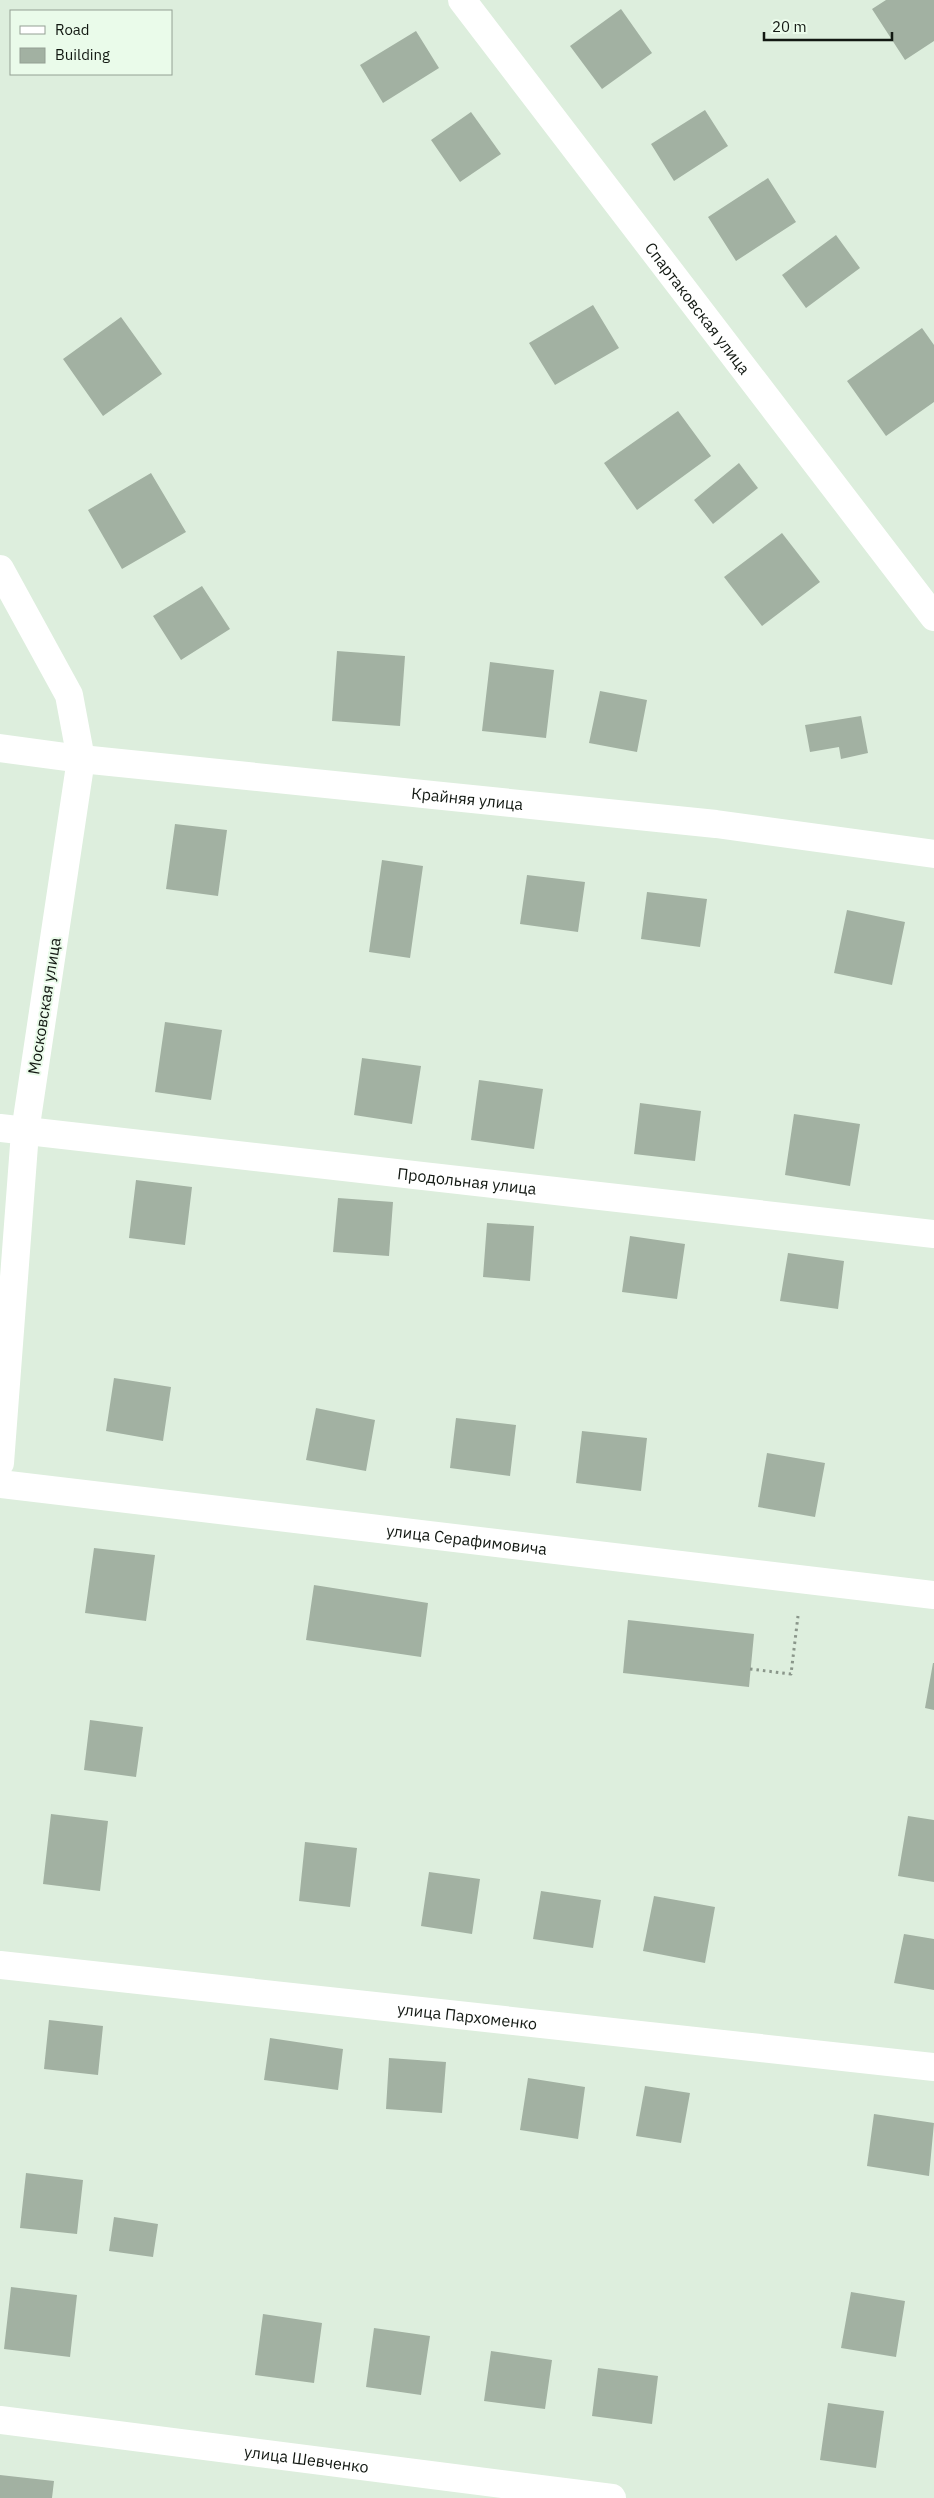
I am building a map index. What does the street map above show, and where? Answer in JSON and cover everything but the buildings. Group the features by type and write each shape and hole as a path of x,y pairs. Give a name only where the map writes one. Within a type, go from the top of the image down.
{"street":[{"name":"Спартаковская улица","path":"462,0 934,616"},
{"name":"Московская улица","path":"0,568 69,695 81,759 12,1130 0,1463"},
{"name":"Крайняя улица","path":"0,748 81,759 716,824 934,854"},
{"name":"Продольная улица","path":"12,1130 934,1234"},
{"name":"улица Серафимовича","path":"0,1484 934,1595"},
{"name":"улица Пархоменко","path":"0,1965 934,2068"},
{"name":"улица Шевченко","path":"0,2420 612,2498"}],"path":[{"path":"750,1669 791,1674 802,1580"}]}
